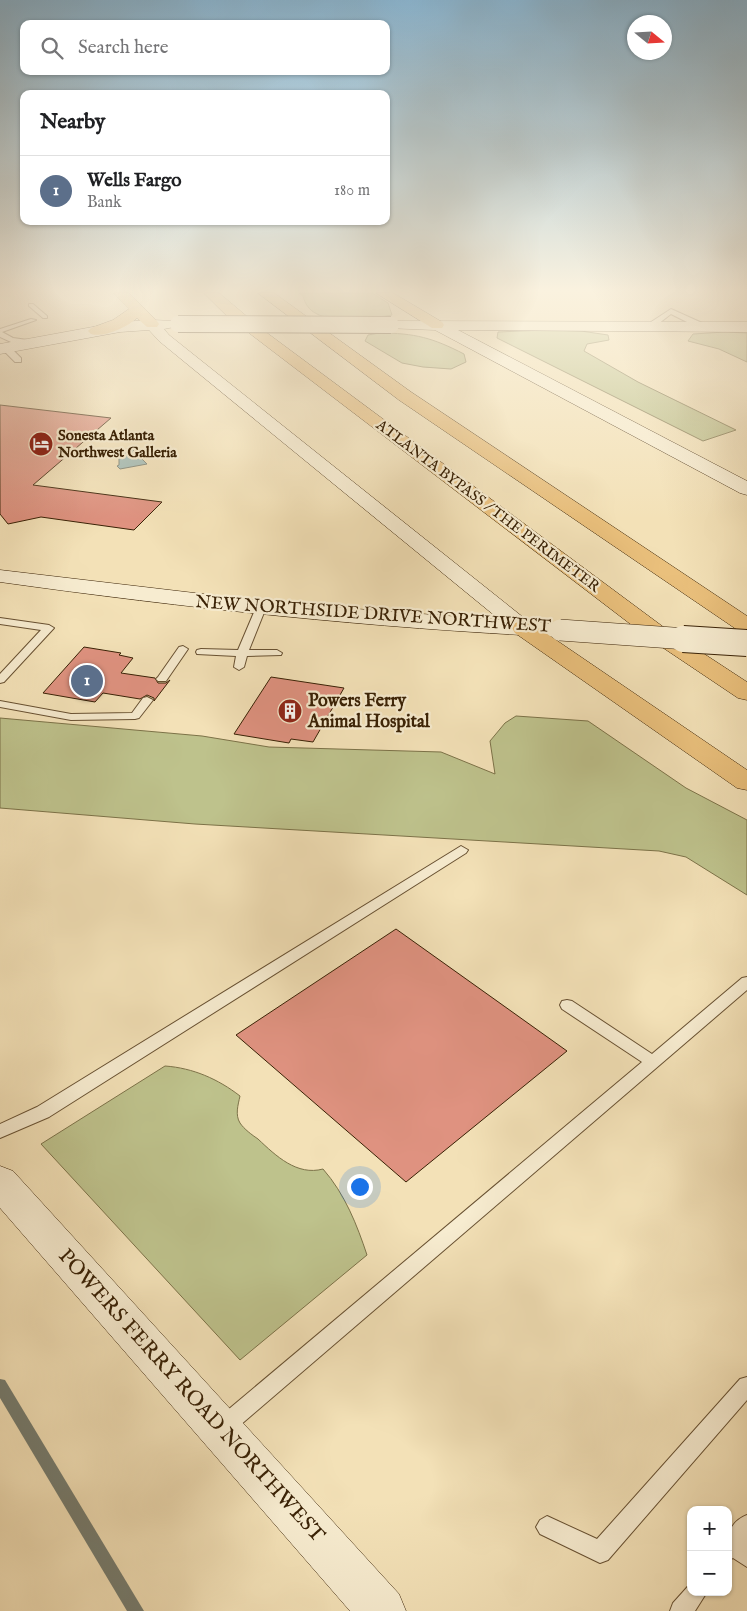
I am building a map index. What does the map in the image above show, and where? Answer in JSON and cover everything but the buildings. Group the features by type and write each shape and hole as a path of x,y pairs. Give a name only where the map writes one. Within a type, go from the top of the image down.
{"highway":[{"name":"ATLANTA BYPASS / THE PERIMETER","path":"304,368 650,628 747,693"},
{"path":"367,368 405,396 747,626"},
{"path":"523,628 664,727 747,782"}],"main road":[{"path":"201,368 523,628"},
{"path":"519,368 747,489"},
{"name":"NEW NORTHSIDE DRIVE NORTHWEST","path":"0,576 260,610 747,642"},
{"name":"POWERS FERRY ROAD NORTHWEST","path":"0,1182 382,1611"}],"lane":[{"path":"239,666 242,653 260,610"},
{"path":"0,620 49,628 0,680"},
{"path":"162,679 183,649"},
{"path":"201,652 277,653"},
{"path":"0,704 71,717 135,716 147,700"},
{"path":"0,1132 43,1112 461,850"},
{"path":"220,1429 747,982"},
{"path":"567,1005 653,1062"},
{"path":"547,1527 600,1552 747,1386"},
{"path":"736,1550 747,1526"},
{"path":"681,1611 693,1596"}],"green space":[{"path":"557,368 614,368 736,430 703,441"},
{"path":"516,716 588,721 686,788 747,820 747,895 686,857 659,851 195,824 0,808 0,718 202,736 269,747 441,752 495,774 490,741 505,723"},
{"path":"165,1066 205,1075 232,1090 240,1096 237,1110 238,1117 240,1123 248,1132 280,1158 296,1167 304,1170 323,1169 338,1189 350,1210 367,1255 240,1360 41,1144"}],"water":[{"path":"131,448 147,464 120,469 117,466 119,465 119,451"}],"waterway":[{"path":"0,1385 136,1611"}],"place":[{"name":"Sonesta Atlanta Northwest Galleria","path":"41,444"},
{"name":"Wells Fargo","path":"87,681"},
{"name":"Powers Ferry Animal Hospital","path":"290,711"}]}
